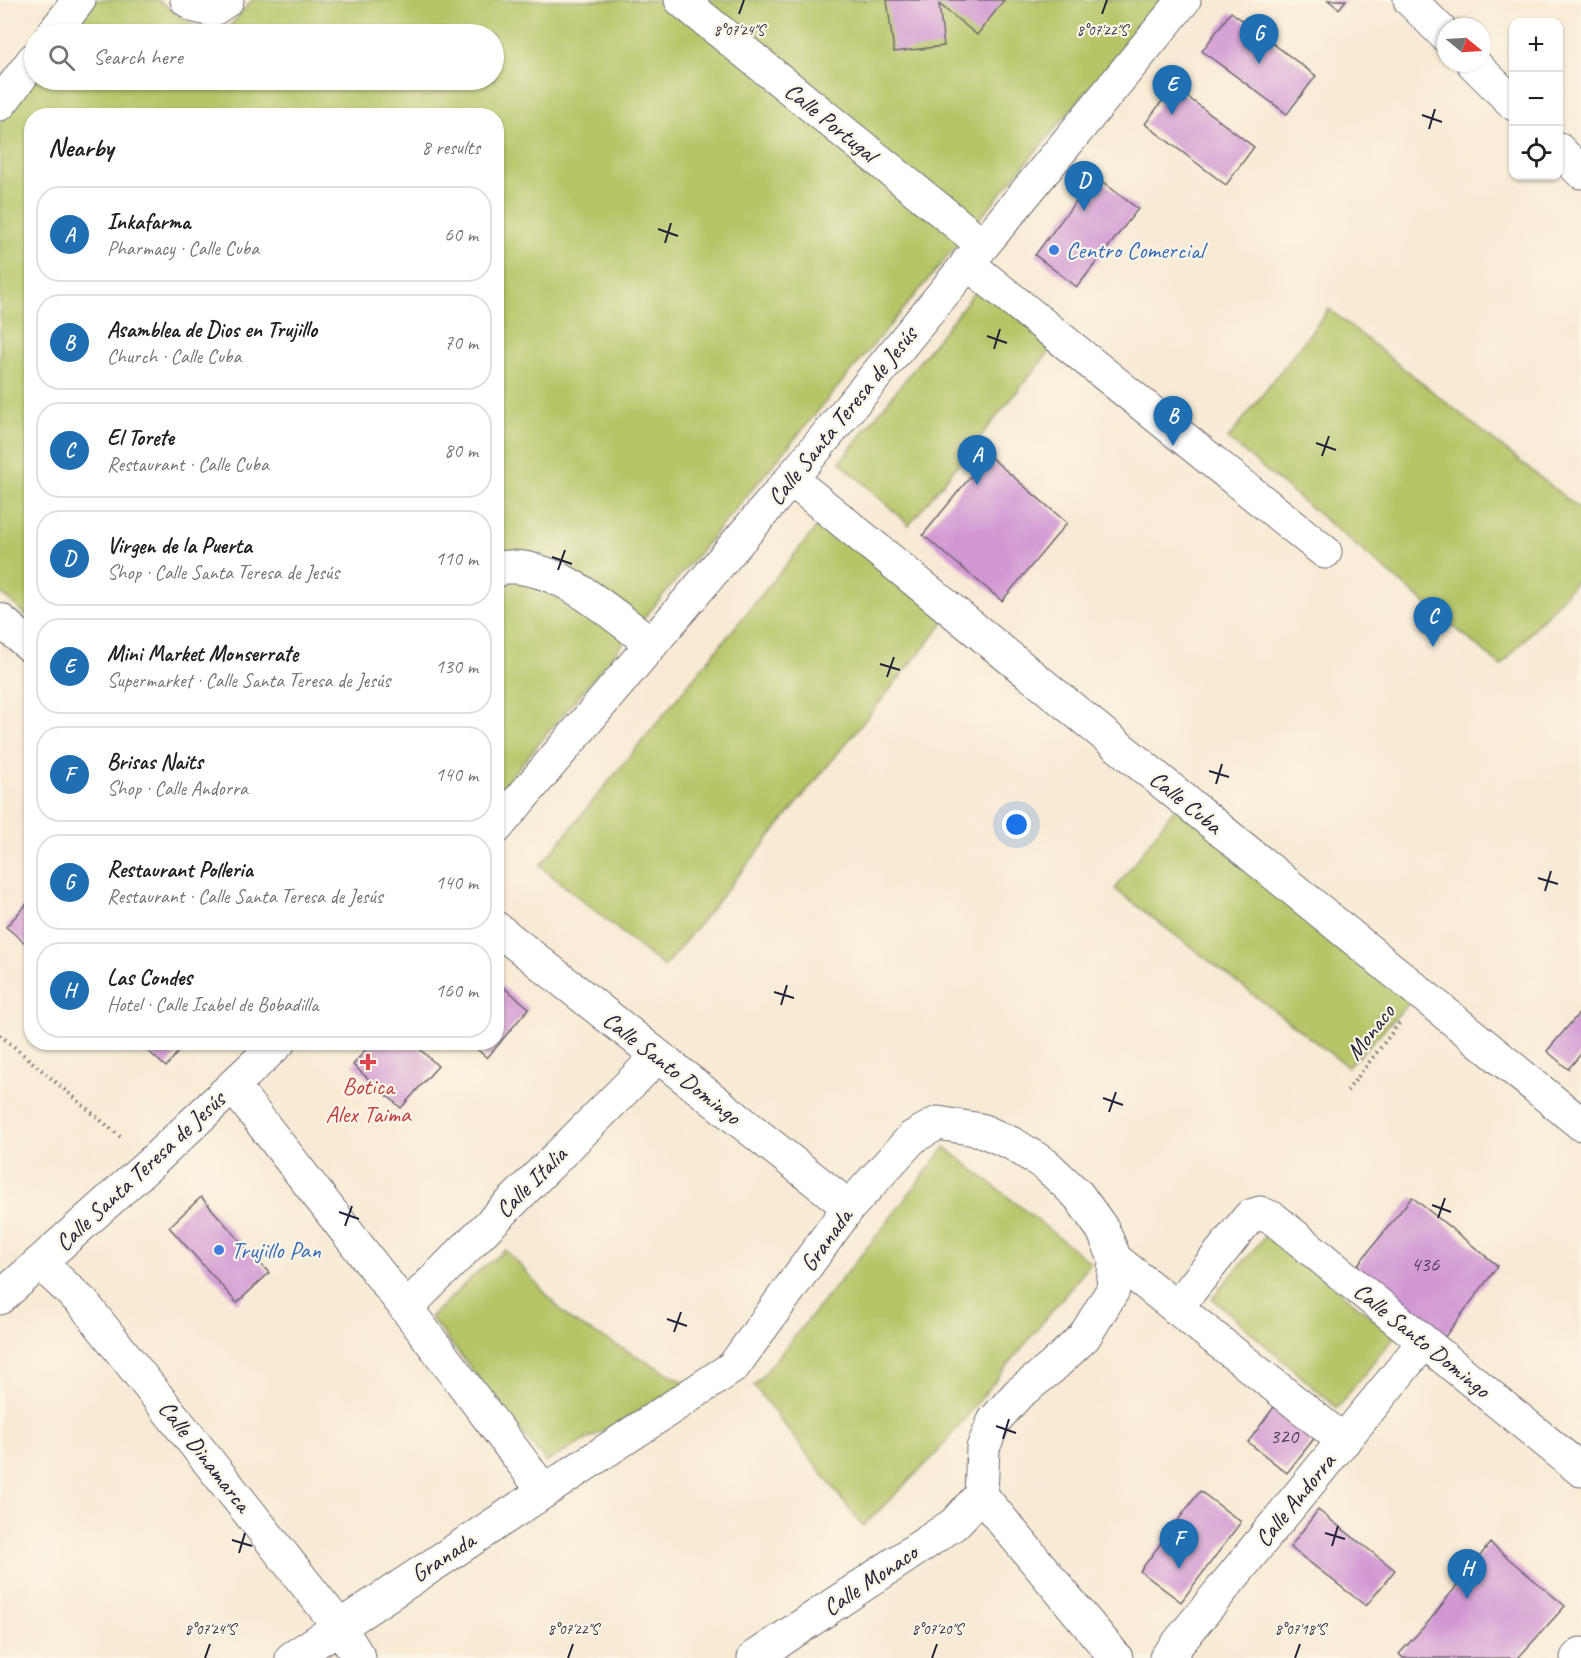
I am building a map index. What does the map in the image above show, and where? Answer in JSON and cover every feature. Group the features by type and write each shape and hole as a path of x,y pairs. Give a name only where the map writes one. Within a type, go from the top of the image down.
{"street":[{"path":"61,24 79,0"},
{"path":"187,0 195,6 212,10 227,0"},
{"name":"Calle Portugal","path":"681,0 1325,552"},
{"name":"Calle Santa Teresa de Jesús","path":"504,819 791,479 974,253 1184,0"},
{"path":"1410,0 1437,27"},
{"path":"0,104 24,72"},
{"path":"1482,72 1509,99"},
{"path":"1563,154 1581,172"},
{"name":"Calle Cuba","path":"791,479 1581,1124"},
{"path":"504,567 530,568 555,576 580,591 652,644"},
{"path":"0,621 24,640"},
{"name":"Calle Santo Domingo","path":"504,934 849,1207"},
{"name":"Calle Santa Teresa de Jesús","path":"0,1298 151,1163 271,1050"},
{"name":"Calle Italia","path":"406,1308 657,1057"},
{"path":"233,1086 406,1308 544,1491"},
{"name":"Granada","path":"292,1658 734,1367 849,1207 913,1137 938,1123 981,1130 1013,1144 1046,1165 1078,1195 1103,1230 1114,1259 1113,1290 1084,1337 1051,1368 1018,1394 994,1421 983,1448 981,1495"},
{"name":"Calle Santo Domingo","path":"1176,1308 1250,1216 1260,1213 1274,1219 1581,1470"},
{"path":"1114,1259 1344,1441"},
{"name":"Calle Dinamarca","path":"40,1263 83,1303 339,1626 359,1658"},
{"name":"Calle Andorra","path":"1166,1658 1424,1342"},
{"path":"981,1495 1116,1658"},
{"name":"Calle Monaco","path":"754,1658 954,1524 981,1495"},
{"path":"1577,1658 1581,1654"}],"path":[{"name":"Monaco","path":"1347,1091 1422,994"},
{"path":"0,1035 151,1163"}],"green space":[{"path":"92,0 158,0 192,24 74,24"},
{"path":"252,0 1163,0 504,785 504,108 24,108 24,613 0,592 0,123 24,90 504,90 504,24 232,24"},
{"path":"980,285 1053,347 909,525 840,462"},
{"path":"1329,309 1581,510 1581,576 1501,666 1228,439"},
{"path":"825,517 948,618 664,967 540,866"},
{"path":"1179,802 1419,993 1348,1067 1115,889"},
{"path":"945,1147 1091,1263 935,1455 863,1526 754,1386 875,1238"},
{"path":"1268,1233 1395,1336 1337,1408 1212,1298"},
{"path":"506,1250 570,1320 688,1384 546,1462 430,1317 481,1269"}],"building":[{"path":"887,0 1004,0 977,35 939,4 944,46 894,52"},
{"path":"1328,0 1346,0 1339,9"},
{"path":"1231,12 1316,76 1287,114 1202,51"},
{"path":"1173,86 1254,147 1226,185 1145,124"},
{"path":"1095,176 1138,209 1077,287 1035,255"},
{"path":"988,455 1067,523 1002,601 923,535"},
{"path":"24,907 24,942 6,927"},
{"path":"504,988 529,1008 504,1038"},
{"path":"1581,1011 1581,1054 1568,1069 1547,1051"},
{"path":"147,1050 180,1050 166,1067"},
{"path":"365,1050 421,1050 438,1066 401,1108 353,1065"},
{"path":"478,1050 494,1050 487,1058"},
{"name":"Trujillo Pan","path":"201,1197 269,1273 237,1303 169,1227"},
{"path":"1412,1197 1498,1266 1444,1338 1356,1267"},
{"path":"1280,1399 1320,1431 1287,1473 1248,1442"},
{"path":"1200,1491 1241,1522 1181,1602 1140,1571"},
{"path":"1318,1510 1395,1570 1366,1606 1290,1547"},
{"path":"1490,1543 1565,1606 1518,1658 1403,1658 1399,1654 1430,1620"}],"place":[{"name":"Restaurant Polleria","path":"1259,64"},
{"name":"Mini Market Monserrate","path":"1172,115"},
{"name":"Virgen de la Puerta","path":"1084,211"},
{"name":"Centro Comercial","path":"1054,250"},
{"name":"Asamblea de Dios en Trujillo","path":"1173,446"},
{"name":"Inkafarma","path":"977,485"},
{"name":"El Torete","path":"1433,647"},
{"name":"Botica Alex Taima","path":"368,1062"},
{"name":"Trujillo Pan","path":"219,1250"},
{"name":"Brisas Naits","path":"1179,1569"},
{"name":"Las Condes","path":"1467,1599"}]}
